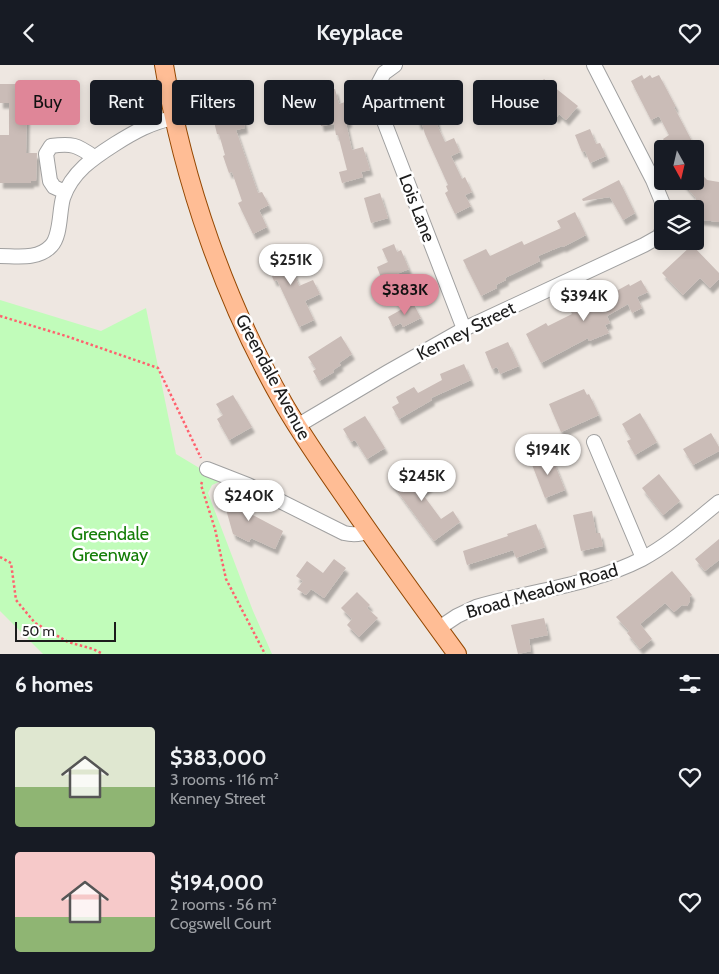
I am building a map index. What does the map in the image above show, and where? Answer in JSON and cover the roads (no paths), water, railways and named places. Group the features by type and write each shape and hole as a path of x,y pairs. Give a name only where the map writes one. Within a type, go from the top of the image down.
{"main road":[{"name":"Greendale Avenue","path":"164,65 172,107"},
{"name":"Greendale Avenue","path":"176,125 197,202 219,266 238,313 264,367 285,406 320,461 457,654"}],"street":[{"name":"Lois Lane","path":"395,65 384,73 375,89 376,103 464,329"},
{"path":"594,65 653,180 661,200"},
{"path":"0,256 33,256 40,254 51,246 57,235 60,210 65,192 81,168 94,157 132,133 148,125 172,119"},
{"path":"65,192 54,187 50,181 46,154 51,147 64,144 80,147 94,157"},
{"name":"Kenney Street","path":"297,425 464,329 654,239"},
{"path":"594,442 643,558"},
{"path":"207,469 248,485 344,533 355,535 368,531"},
{"name":"Broad Meadow Road","path":"438,629 457,616 476,607 602,576 643,558 677,536 719,502"}],"park label":[{"name":"Greendale Greenway","path":"110,544"}]}
